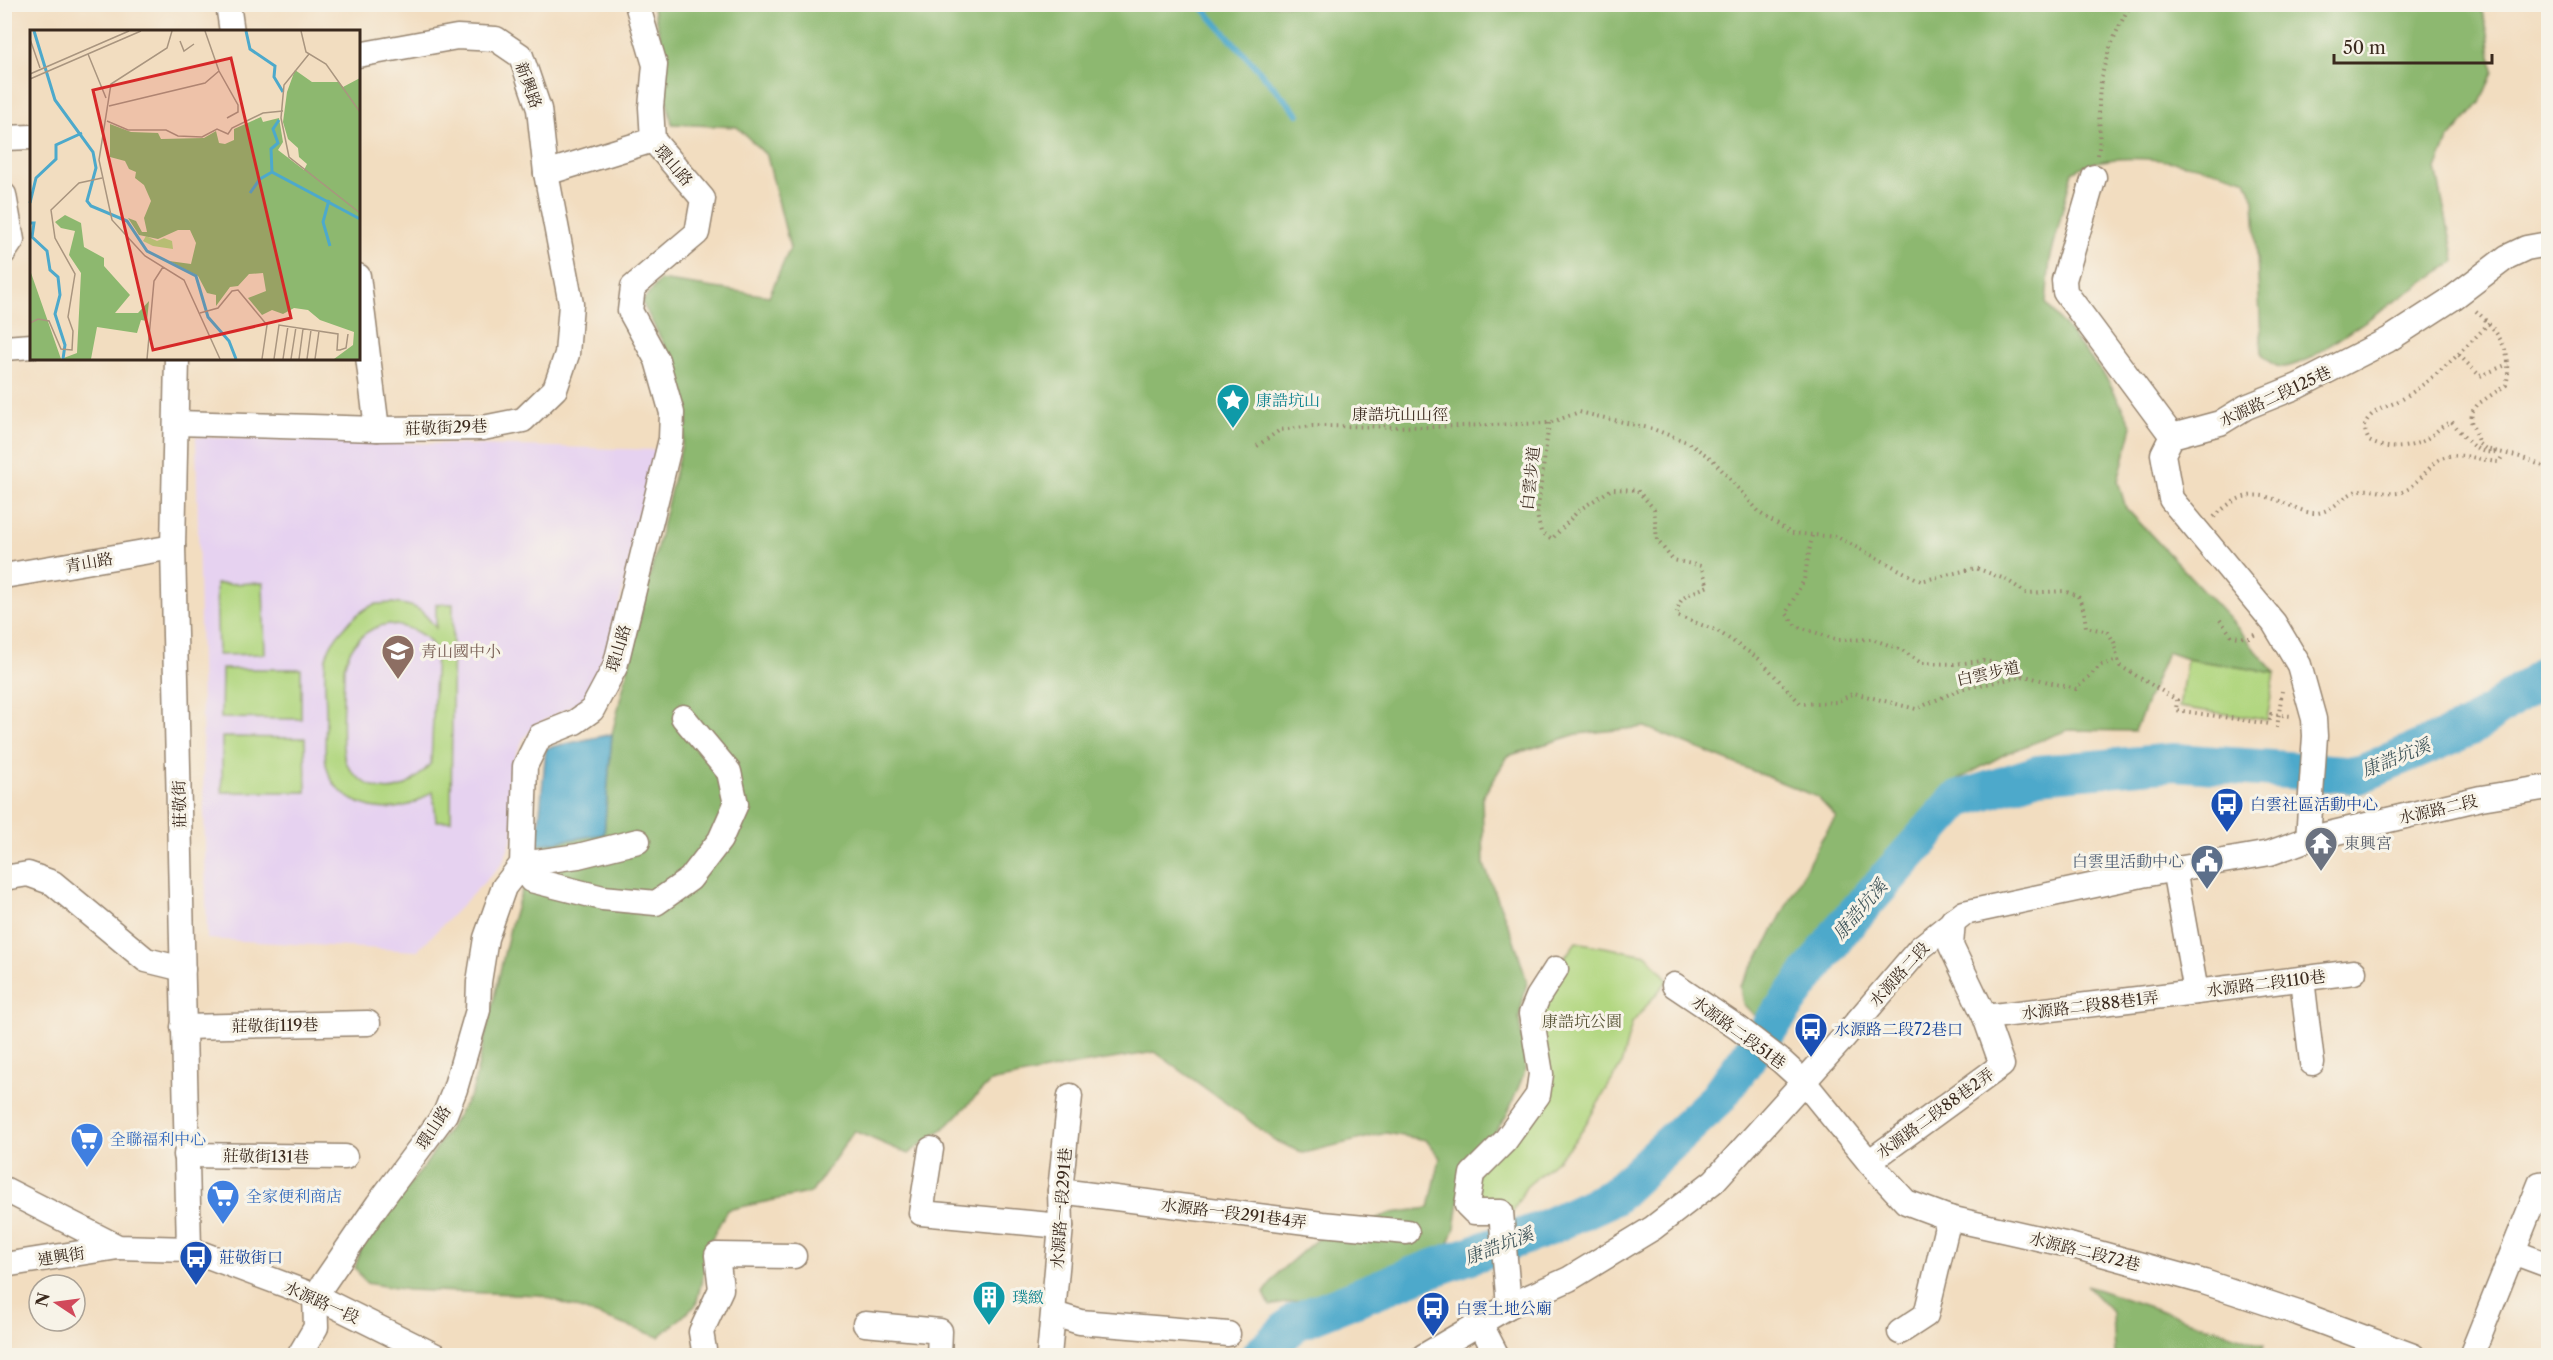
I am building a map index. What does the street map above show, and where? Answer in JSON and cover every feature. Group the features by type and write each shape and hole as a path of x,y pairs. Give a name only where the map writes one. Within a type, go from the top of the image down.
{"street":[{"path":"228,4 232,30"},
{"name":"環山路","path":"315,1296 378,1204 445,1114 478,1010 479,981 486,938 504,887 522,864 525,766 540,736 575,722 592,710 615,667 671,439 672,413 657,360 630,311 633,287 697,233 703,199 652,140 651,107 654,65 637,4"},
{"name":"新興路","path":"360,56 457,37 496,39 521,56 539,109 546,173"},
{"path":"4,138 30,137"},
{"path":"546,173 652,140"},
{"name":"莊敬街29巷","path":"177,423 377,429 483,428 523,420 555,389 567,354 571,304 546,173"},
{"path":"2094,177 2064,280 2065,292 2172,436 2163,454 2171,499 2274,623 2299,665 2314,718 2315,736 2309,829"},
{"path":"4,195 12,240 4,252"},
{"name":"水源路二段125巷","path":"2172,436 2220,423 2246,407 2298,386 2388,340 2452,298 2507,257 2526,248 2548,244"},
{"path":"360,292 377,429"},
{"path":"4,348 30,346"},
{"name":"莊敬街","path":"177,360 173,547 189,1249"},
{"name":"青山路","path":"4,576 173,547"},
{"path":"638,841 578,856 522,864 531,880 603,898 656,903 690,879 720,840 736,804 729,772 683,717"},
{"name":"水源路二段","path":"1424,1356 1509,1306 1569,1279 1662,1221 1714,1181 1804,1082 1920,948 1964,913 2174,869 2270,853 2309,829 2548,787"},
{"name":"水源路二段110巷","path":"2174,869 2196,992 2354,972"},
{"path":"4,878 28,874 53,883 146,960 183,969"},
{"path":"1953,920 1951,946 1985,1017"},
{"path":"1509,1306 1501,1212 1474,1212 1467,1205 1472,1174 1505,1141 1539,1095 1541,1074 1531,1014 1556,969"},
{"path":"2302,979 2312,1063"},
{"name":"水源路二段51巷","path":"1674,985 1738,1028 1804,1082"},
{"name":"水源路二段88巷1弄","path":"1985,1017 2196,992"},
{"name":"水源路二段88巷2弄","path":"1869,1162 2002,1065 1985,1017"},
{"name":"莊敬街119巷","path":"183,1028 368,1023"},
{"name":"水源路二段72巷","path":"1804,1082 1869,1162 1906,1202 1949,1218 2073,1246 2204,1282 2298,1313 2413,1356"},
{"name":"水源路一段291巷","path":"1049,1356 1061,1226 1060,1191 1070,1096"},
{"path":"931,1149 921,1214 1061,1226"},
{"name":"莊敬街131巷","path":"186,1155 345,1156"},
{"path":"2471,1356 2540,1184 2548,1183"},
{"name":"水源路一段","path":"4,1189 118,1247 189,1249 315,1296 436,1356"},
{"name":"水源路一段291巷4弄","path":"1060,1191 1322,1224 1407,1232"},
{"path":"1900,1332 1926,1315 1949,1218"},
{"name":"連興街","path":"4,1265 118,1247"},
{"path":"2513,1252 2548,1265"},
{"path":"705,1356 701,1332 722,1289 717,1255 794,1256"},
{"path":"299,1356 316,1327 315,1296"},
{"path":"1054,1314 1080,1322 1228,1334"},
{"path":"1480,1323 1497,1356"},
{"path":"865,1324 940,1331 939,1356"}],"path":[{"path":"2094,177 2100,143 2100,89 2116,30 2131,4"},
{"path":"2476,311 2498,333 2506,350 2508,363 2506,386 2478,404 2472,412 2470,421 2479,444 2503,455 2520,457 2548,468"},
{"path":"2488,323 2459,355 2403,399 2366,420 2364,430 2369,441 2388,448 2427,439 2446,423 2452,422 2476,449 2484,454 2495,452"},
{"path":"2459,355 2480,376 2508,363"},
{"path":"1549,423 1579,412 1653,429 1687,442 1712,459 1761,514 1791,533 1837,537 1921,581 1976,568 2007,580 2026,593 2064,591 2078,596 2084,611 2086,627 2108,632 2114,642 2120,666 2177,700 2176,710 2269,724 2271,714 2296,717"},
{"name":"康誥坑山山徑","path":"1257,446 1280,430 1312,426 1431,427 1549,423"},
{"name":"白雲步道","path":"1549,423 1537,515 1541,532 1552,539 1579,510 1612,489 1637,490 1654,509 1657,540 1674,560 1701,566 1707,586 1683,598 1677,605 1677,616 1716,630 1759,659 1801,704 1837,702 1854,693 1916,710 1961,689 2025,676 2076,689 2101,665 2118,660"},
{"path":"2213,518 2228,503 2243,496 2260,494 2316,514 2330,510 2354,492 2367,489 2388,493 2403,492 2441,459 2458,456 2499,462 2503,455"},
{"path":"1812,536 1804,580 1786,613 1796,626 1838,640 1872,639 1902,650 1921,663 1954,664 1983,661 2006,664 2025,676"},
{"path":"2220,620 2232,636 2250,638 2274,623"}],"shaded area":[{"name":"青山國中小","path":"196,437 657,450 605,662 585,699 535,725 524,738 512,762 513,836 502,864 417,951 207,939"}],"green space":[{"path":"652,5 2480,5 2488,33 2493,72 2480,103 2448,140 2436,169 2455,261 2309,359 2289,366 2274,365 2262,355 2254,200 2246,180 2182,163 2134,158 2090,164 2072,172 2050,260 2046,303 2107,379 2132,426 2118,481 2126,508 2230,619 2275,673 2187,659 2167,652 2135,731 2068,730 2007,753 1959,779 1918,826 1879,865 1773,1001 1755,1016 1743,1004 1740,986 1764,948 1821,840 1836,817 1817,797 1645,727 1577,734 1508,756 1482,798 1484,865 1514,940 1527,982 1519,1018 1526,1069 1507,1115 1462,1180 1455,1228 1449,1243 1317,1297 1270,1306 1264,1293 1279,1272 1316,1240 1392,1213 1429,1208 1440,1158 1426,1140 1386,1133 1304,1153 1275,1141 1155,1052 990,1082 948,1125 908,1154 854,1131 812,1192 727,1210 711,1240 696,1305 659,1337 540,1295 408,1290 366,1283 355,1268 362,1243 424,1167 472,1093 511,924 537,845 604,834 612,734 687,423 664,345 642,302 660,280 769,296 790,248 767,156 737,127 672,124 666,97 664,51"},
{"path":"263,583 265,654 218,655 216,584"},
{"path":"392,603 417,609 436,628 436,604 453,604 451,821 436,821 433,791 413,804 392,808 367,806 356,802 337,787 326,764 325,671 328,651 338,635 359,614 373,605","holes":["389,624 410,629 422,635 436,651 431,763 407,785 389,790 370,785 355,775 345,759 342,736 344,667 350,651 366,633"]},
{"path":"2187,659 2275,673 2267,720 2179,707"},
{"path":"222,669 301,669 301,719 221,718"},
{"path":"222,737 305,738 306,792 222,792"},
{"name":"康誥坑公園","path":"1576,942 1647,955 1668,980 1632,1023 1621,1065 1578,1137 1557,1160 1526,1187 1512,1213 1474,1201 1477,1173 1545,1087 1531,1014 1556,969"},
{"path":"2087,1286 2264,1345 2260,1355 2115,1355 2113,1313"}],"water":[{"path":"612,734 604,834 537,845 546,748"}],"waterway":[{"path":"1199,4 1298,114"},
{"name":"康誥坑溪","path":"1260,1356 1295,1322 1411,1276 1539,1231 1613,1197 1717,1099 1841,930 1957,800 2038,774 2174,762 2359,775 2471,727 2548,673"}],"place":[{"name":"康誥坑山","path":"1233,429"},
{"name":"青山國中小","path":"398,680"},
{"name":"白雲社區活動中心","path":"2227,833"},
{"name":"東興宮","path":"2321,872"},
{"name":"白雲里活動中心","path":"2207,890"},
{"name":"水源路二段72巷口","path":"1811,1058"},
{"name":"全聯福利中心","path":"87,1168"},
{"name":"全家便利商店","path":"223,1225"},
{"name":"莊敬街口","path":"196,1286"},
{"name":"璞緻","path":"989,1326"},
{"name":"白雲土地公廟","path":"1433,1337"}]}
